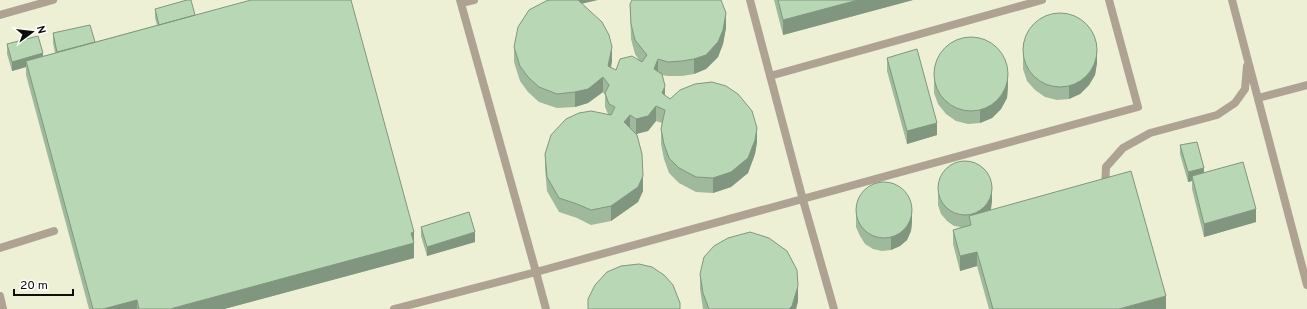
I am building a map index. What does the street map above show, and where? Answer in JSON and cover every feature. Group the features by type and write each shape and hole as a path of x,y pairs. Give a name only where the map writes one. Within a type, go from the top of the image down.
{"lane":[{"path":"0,15 53,0"},
{"path":"474,0 461,2 546,309"},
{"path":"750,0 803,200 834,309"},
{"path":"770,76 1042,0"},
{"path":"394,309 803,200 1138,108 1109,0"},
{"path":"1232,0 1307,285"},
{"path":"1105,189 1106,167 1123,148 1150,133 1217,115 1235,102 1245,89 1248,59"},
{"path":"1258,98 1307,85"},
{"path":"0,248 54,231"},
{"path":"0,296 3,309"}],"shaded area":[{"path":"0,0 1307,0 1307,309 0,309"}],"building":[{"path":"191,0 195,15 159,25 155,9"},
{"path":"251,0 351,0 414,232 411,233 414,243 170,309 139,309 137,300 103,309 93,309 26,61"},
{"path":"549,0 578,0 602,22 609,35 612,47 608,66 616,70 620,59 632,56 642,62 647,55 635,40 631,24 630,4 632,0 721,0 726,13 723,30 718,42 706,55 682,61 668,62 658,59 654,69 662,74 665,86 662,93 670,99 680,90 695,84 712,82 726,86 738,94 752,111 757,128 755,140 748,158 731,172 713,178 696,177 679,168 669,158 664,144 661,129 665,110 656,106 648,116 636,119 630,115 624,122 637,135 642,154 643,176 638,187 611,206 591,210 559,198 547,177 545,154 551,135 566,119 579,113 591,111 611,115 615,107 609,104 605,93 609,85 603,77 588,89 557,94 539,87 528,77 520,66 514,47 518,27 529,10"},
{"path":"778,0 858,0 783,20"},
{"path":"1060,13 1074,16 1086,24 1094,36 1097,50 1094,64 1086,76 1074,84 1060,87 1046,84 1034,76 1026,64 1023,50 1026,36 1034,24 1046,16"},
{"path":"90,25 95,42 57,52 53,33"},
{"path":"38,36 43,53 12,62 7,44"},
{"path":"964,37 978,37 992,43 1002,53 1008,67 1008,81 1002,95 992,105 978,111 964,111 950,105 940,95 934,81 934,67 940,53 950,43"},
{"path":"917,49 937,123 907,131 887,58"},
{"path":"1197,142 1204,168 1188,172 1180,145"},
{"path":"965,161 975,163 984,169 990,178 992,188 990,198 984,207 975,213 965,215 955,213 946,207 940,198 938,188 940,178 946,169 955,163"},
{"path":"1243,162 1256,209 1204,224 1192,176"},
{"path":"1131,171 1166,296 1119,309 993,309 977,252 960,256 953,230 971,225 969,216"},
{"path":"884,182 895,184 904,190 910,199 912,210 910,221 904,230 895,236 884,238 873,236 864,230 858,221 856,210 858,199 864,190 873,184"},
{"path":"469,212 475,232 427,247 421,227"},
{"path":"750,232 769,238 787,251 797,270 798,286 792,306 789,309 709,309 703,293 700,274 704,257 714,246 728,238"},
{"path":"639,264 652,267 664,275 673,285 680,303 680,309 588,309 588,299 595,285 607,272 621,266"}]}
